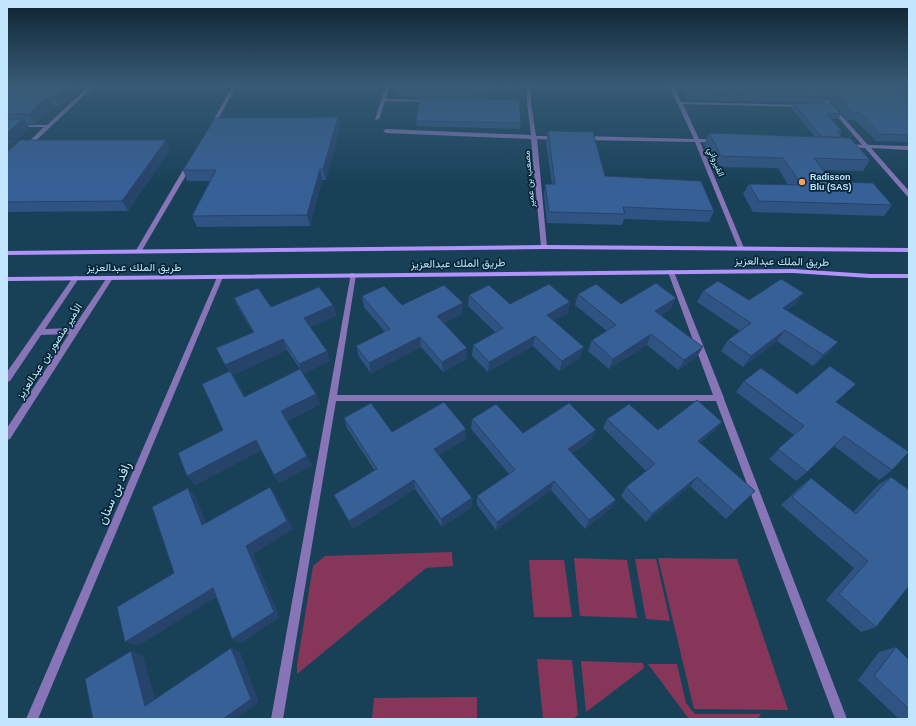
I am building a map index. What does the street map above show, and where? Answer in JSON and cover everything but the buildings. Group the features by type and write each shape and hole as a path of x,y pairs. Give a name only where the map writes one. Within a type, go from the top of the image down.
{"main road":[{"name":"طريق الملك عبدالعزيز","path":"7,253 544,247 909,250"},
{"name":"طريق الملك عبدالعزيز","path":"7,279 793,271 870,276 909,276"}],"street":[{"path":"20,149 26,146 56,119"},
{"path":"209,131 216,119"},
{"name":"مصعب بن عمير","path":"531,119 544,247"},
{"name":"القيرواني","path":"687,119 741,248"},
{"path":"844,119 909,195"},
{"path":"7,126 48,126"},
{"path":"386,132 565,138"},
{"path":"581,138 720,141"},
{"path":"845,146 909,148"},
{"path":"138,252 193,158"},
{"path":"671,272 841,719"},
{"path":"277,719 353,276"},
{"name":"رافد بن سنان","path":"32,719 220,277"},
{"name":"الأمير منصور بن عبدالعزيز","path":"7,379 76,278"},
{"name":"الأمير منصور بن عبدالعزيز","path":"7,436 110,278"},
{"path":"40,332 76,331"},
{"path":"333,398 720,398"}],"shaded area":[{"path":"452,552 453,566 426,568 297,674 297,665 313,566 325,556"},
{"path":"574,558 627,560 637,618 580,616"},
{"path":"658,558 737,559 788,710 694,709"},
{"path":"635,559 656,559 670,621 646,619"},
{"path":"529,560 564,560 572,617 534,617"},
{"path":"537,659 572,660 578,715 573,719 543,719"},
{"path":"581,661 643,663 644,668 586,712"},
{"path":"648,664 677,664 686,703 695,714 761,714 758,719 689,719"},
{"path":"477,697 477,719 372,719 374,698"}],"place":[{"name":"Radisson Blu (SAS)","path":"802,182"}]}
